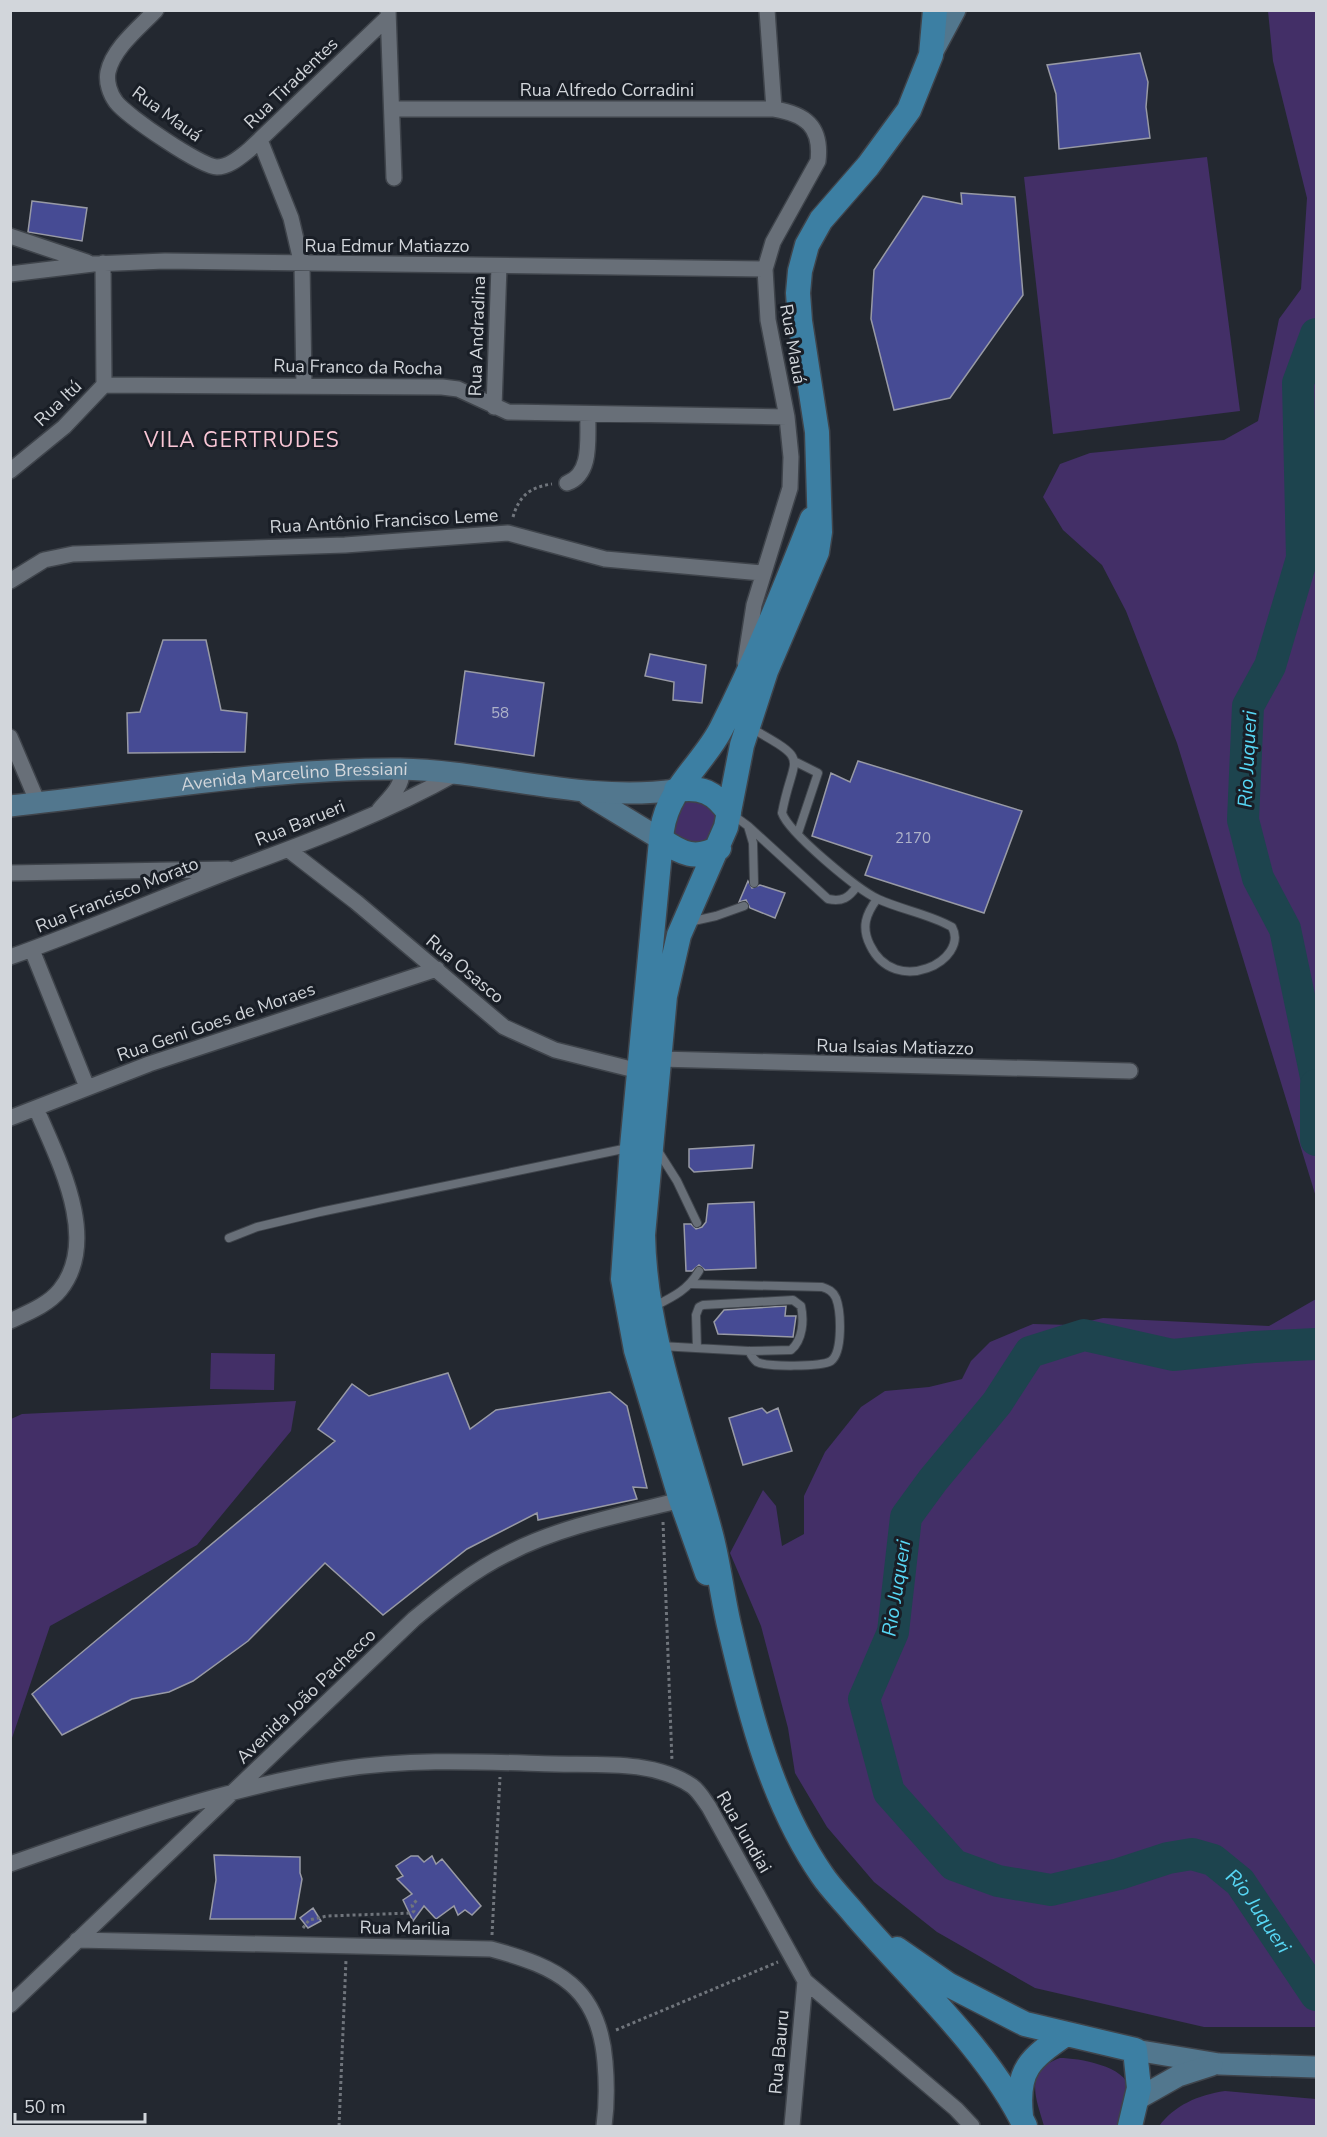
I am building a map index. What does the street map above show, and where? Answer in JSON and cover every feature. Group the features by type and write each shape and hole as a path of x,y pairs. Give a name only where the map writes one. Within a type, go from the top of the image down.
{"main road":[{"path":"729,1628 672,1502 626,1307 623,1280 624,1245 659,1059 669,973 684,922 719,848 739,820 748,726 766,671 817,552 820,532 817,432 800,321 798,293 807,245 820,220 868,166 909,110 931,55 936,10"},
{"path":"818,501 761,647 742,687 706,754 676,790 663,819 639,1071 643,1235 649,1309 711,1534 729,1628 772,1779 792,1827 823,1877 967,2039 1024,2123"},
{"path":"676,790 690,788 709,791 739,820"},
{"path":"662,840 680,853 690,856 701,856 719,848"},
{"path":"866,1927 948,1985 1025,2024 1135,2050 1139,2073 1138,2098 1130,2127"},
{"path":"1024,2123 1020,2088 1028,2063 1066,2034"}],"street":[{"name":"Rua Mauá","path":"156,10 119,50 108,69 107,81 116,102 136,120 203,164 215,167"},
{"path":"767,10 774,110"},
{"path":"931,55 955,10"},
{"path":"388,14 394,178"},
{"name":"Rua Tiradentes","path":"215,167 235,160 260,140 388,14"},
{"name":"Rua Alfredo Corradini","path":"392,109 774,110 794,112 807,121 814,131"},
{"name":"Rua Mauá","path":"742,687 754,605 762,573 776,541 790,488 791,457 787,417 768,320 765,269 773,242 818,161 819,151 814,131"},
{"path":"260,140 291,218 302,265 304,385"},
{"path":"10,236 98,263 104,385"},
{"name":"Rua Edmur Matiazzo","path":"10,274 98,263 165,261 302,265 765,269"},
{"name":"Rua Andradina","path":"494,407 499,266"},
{"name":"Rua Franco da Rocha","path":"104,385 442,387 458,389 508,412 787,417"},
{"name":"Rua Itú","path":"10,471 64,427 104,385"},
{"path":"567,483 576,480 584,467 588,415"},
{"name":"Rua Antônio Francisco Leme","path":"10,581 44,561 73,554 345,545 508,533 605,559 762,573"},
{"path":"10,736 38,803"},
{"name":"Avenida Marcelino Bressiani","path":"10,807 307,771 402,769 580,791 625,794 676,790"},
{"name":"Rua Barueri","path":"377,812 397,789 402,780 402,769"},
{"name":"Rua Barueri","path":"237,869 290,851 424,792 457,774"},
{"path":"580,791 662,840"},
{"name":"Rua Osasco","path":"290,851 437,969 504,1027 555,1050 639,1071"},
{"path":"10,873 237,869"},
{"name":"Rua Francisco Morato","path":"10,957 237,869"},
{"path":"32,950 87,1087"},
{"name":"Rua Geni Goes de Moraes","path":"10,1118 150,1064 437,969"},
{"name":"Rua Isaias Matiazzo","path":"659,1059 1130,1071"},
{"path":"10,1321 44,1304 60,1290 70,1274 75,1257 76,1230 72,1197 36,1108"},
{"name":"Avenida João Pachecco","path":"10,2005 414,1619 461,1580 510,1552 560,1533 672,1502"},
{"name":"Rua Jundiai","path":"10,1864 89,1836 238,1789 342,1769 406,1762 501,1762 628,1766 673,1776 694,1787 709,1807 805,1980 956,2109 972,2127"},
{"name":"Rua Marilia","path":"77,1940 491,1949 531,1960 561,1976 580,1991 603,2036 608,2100 604,2127"},
{"name":"Rua Bauru","path":"792,2127 805,1980"},
{"path":"1135,2050 1227,2064 1317,2067"},
{"path":"1138,2098 1156,2086 1186,2072 1227,2064"}],"lane":[{"path":"748,726 789,750 796,762 818,773 798,833"},
{"path":"796,762 782,813 798,833 857,886 877,899 952,927 956,938 952,949 921,971 900,972 890,969 879,960 866,937 864,924 867,912 877,899"},
{"path":"739,820 753,843 754,883"},
{"path":"739,820 828,899 838,901 847,898 857,886"},
{"path":"684,922 716,916 744,906"},
{"path":"229,1238 257,1227 320,1212 642,1144 677,1181 697,1223"},
{"path":"649,1309 680,1294 692,1284 699,1270"},
{"path":"692,1284 822,1287 831,1290 836,1298 840,1342 838,1352 831,1361 817,1365 767,1364 759,1363 749,1351"},
{"path":"658,1346 749,1351 785,1351 796,1346 803,1321 799,1303 793,1300 703,1305 696,1315 697,1348"}],"path":[{"path":"508,533 522,496 542,486 567,483"},
{"path":"672,1502 673,1776"},
{"path":"491,1949 501,1762"},
{"path":"290,1946 309,1920 345,1915 412,1913 414,1911 412,1905 417,1900"},
{"path":"339,2127 346,1947"},
{"path":"603,2036 792,1956"}],"shaded area":[{"path":"1268,11 1316,11 1316,1197 1177,743 1126,611 1102,565 1063,530 1043,497 1060,464 1090,453 1224,440 1258,421 1279,319 1301,289 1307,198 1273,61"},
{"path":"1207,157 1240,411 1053,434 1024,177"},
{"path":"701,799 712,805 716,817 712,837 695,848 671,832 676,814 688,800"},
{"path":"1316,1299 1316,2027 1204,2027 1035,1988 937,1932 874,1882 827,1827 795,1773 788,1728 761,1626 730,1553 763,1490 776,1506 782,1546 804,1534 804,1496 825,1452 861,1407 885,1391 929,1387 962,1379 971,1361 990,1342 1033,1324 1071,1325 1103,1318 1269,1326"},
{"path":"211,1353 275,1354 274,1390 210,1389"},
{"path":"296,1401 291,1431 197,1545 50,1626 11,1741 11,1419 22,1414"},
{"path":"1060,2058 1089,2062 1120,2074 1129,2089 1129,2098 1121,2126 1044,2126 1035,2086 1041,2070"},
{"path":"1225,2091 1316,2099 1316,2126 1159,2126 1172,2112 1188,2102"}],"building":[{"path":"1140,53 1148,82 1146,107 1150,138 1059,149 1056,94 1047,65"},
{"path":"961,193 1015,197 1023,295 950,398 894,410 871,319 874,270 923,196 962,204"},
{"path":"32,201 87,208 82,241 28,232"},
{"path":"163,640 206,640 221,710 247,713 245,752 128,753 127,713 140,712"},
{"path":"650,654 706,665 702,703 673,700 674,682 645,676"},
{"path":"465,671 544,683 534,756 455,744"},
{"path":"858,761 1022,811 984,913 865,875 872,856 812,836 831,773 850,782"},
{"path":"748,881 752,888 760,885 785,893 775,918 750,908 746,900 739,902"},
{"path":"754,1145 752,1168 694,1172 689,1167 689,1149"},
{"path":"754,1202 756,1268 705,1270 699,1265 692,1271 686,1271 684,1224 691,1224 696,1229 702,1227 706,1222 708,1204"},
{"path":"786,1306 785,1316 796,1316 793,1337 718,1334 714,1322 724,1310"},
{"path":"448,1373 470,1429 496,1410 610,1392 627,1406 647,1488 633,1487 637,1499 538,1520 537,1513 467,1549 383,1615 325,1563 248,1641 193,1681 169,1692 132,1699 62,1735 32,1694 335,1441 318,1429 352,1384 369,1396"},
{"path":"762,1408 767,1413 778,1408 792,1451 743,1465 729,1418"},
{"path":"214,1855 300,1857 302,1879 295,1919 210,1919 216,1880"},
{"path":"411,1856 418,1856 424,1862 432,1856 436,1864 442,1859 481,1906 472,1915 465,1910 458,1915 454,1906 436,1919 424,1906 413,1921 403,1900 412,1894 397,1879 403,1876 396,1866"},
{"path":"313,1908 321,1921 308,1928 300,1918"}],"waterway":[{"name":"Rio Juqueri","path":"1316,334 1298,383 1302,558 1270,666 1248,706 1243,820 1258,878 1285,929 1316,1077"},
{"name":"Rio Juqueri","path":"1316,1085 1316,1140"},
{"name":"Rio Juqueri","path":"1316,1344 1173,1355 1084,1335 1030,1352 997,1403 933,1480 906,1517 893,1632 864,1699 889,1792 954,1865 998,1881 1051,1890 1119,1874 1168,1858 1192,1854 1213,1860 1240,1882 1316,1995"}],"district":[{"name":"VILA GERTRUDES","path":"242,440"}]}
